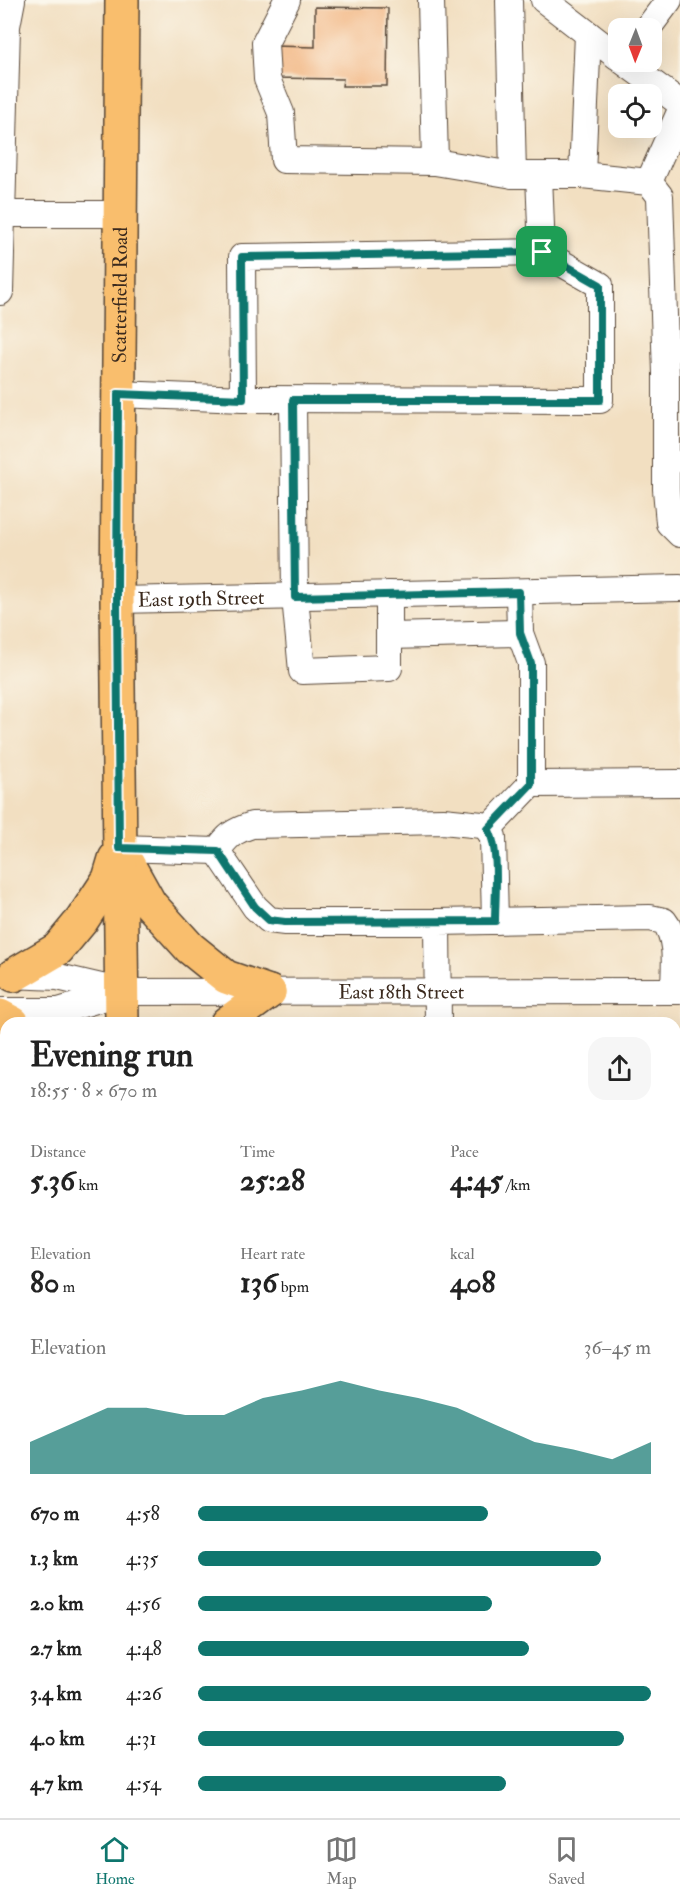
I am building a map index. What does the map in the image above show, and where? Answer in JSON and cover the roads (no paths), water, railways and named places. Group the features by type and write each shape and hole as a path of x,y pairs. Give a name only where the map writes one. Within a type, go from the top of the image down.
{"main road":[{"name":"Scatterfield Road","path":"122,0 117,600 122,1007"},
{"path":"7,975 58,949 82,920 109,879 119,848"},
{"path":"119,848 150,904 190,948 226,977 269,992"},
{"path":"235,1017 269,992"}],"street":[{"path":"0,292 3,59 12,0"},
{"path":"287,0 265,43 267,79 281,113 284,160 435,162 513,175 582,175 649,182 660,196 662,250 673,365 673,480 669,523 680,534"},
{"path":"431,0 435,162"},
{"path":"509,0 513,175"},
{"path":"544,0 572,8 588,34 608,49"},
{"path":"656,18 669,0"},
{"path":"582,175 588,34"},
{"path":"638,72 680,103"},
{"path":"649,182 680,112"},
{"path":"539,175 542,252"},
{"path":"1,214 120,214"},
{"path":"662,250 680,229"},
{"path":"118,394 243,399 293,400 600,400 600,285 542,252 242,257 243,399"},
{"path":"293,400 295,597 302,670 389,668 389,594"},
{"name":"East 19th Street","path":"117,600 680,588"},
{"path":"519,592 520,633 531,663 531,784"},
{"path":"389,636 520,633"},
{"path":"478,826 531,784 680,783"},
{"path":"218,851 234,831 252,825 443,821 478,826 493,837 495,921"},
{"path":"119,848 218,851"},
{"path":"218,851 255,907 269,920 285,922 437,922 650,918 664,921 670,929 674,943 677,991"},
{"path":"437,922 438,1017"},
{"path":"7,975 58,977 122,1007"},
{"name":"East 18th Street","path":"122,1007 269,992 677,991"},
{"path":"0,1011 59,1011 122,1007"}]}
